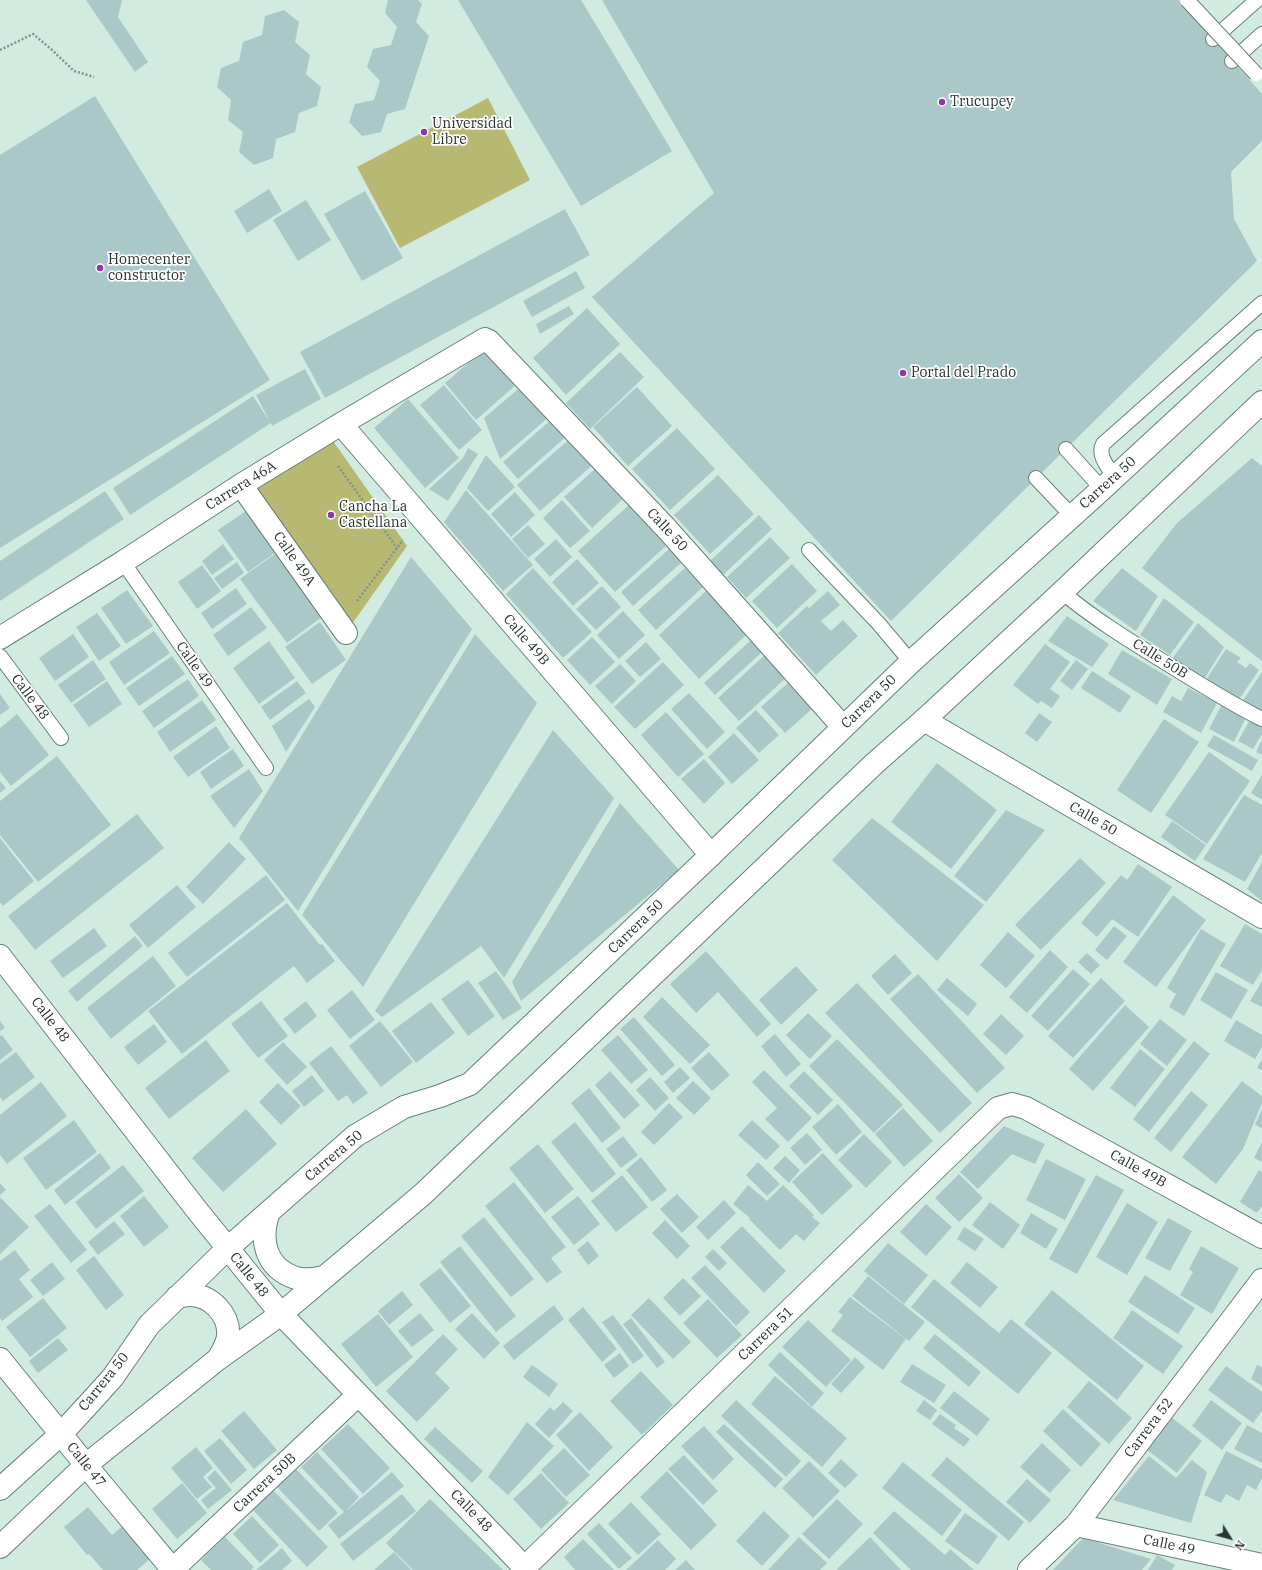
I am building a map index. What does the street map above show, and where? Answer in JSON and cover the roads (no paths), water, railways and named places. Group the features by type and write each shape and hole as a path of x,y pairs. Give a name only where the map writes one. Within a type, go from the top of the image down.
{"street":[{"name":"Carrera 46A","path":"0,638 123,562 241,485 485,339"},
{"name":"Calle 50","path":"485,339 666,528 844,727"},
{"name":"Carrera 50","path":"0,1489 61,1434 112,1377 148,1325 228,1248 355,1136 404,1107 440,1096 470,1084 911,662 1109,483 1262,341"},
{"path":"0,1547 86,1465 218,1359 281,1314 423,1194 875,763 924,720 1062,592 1262,402"},
{"name":"Calle 49B","path":"341,424 711,855"},
{"name":"Calle 49A","path":"241,485 343,628"},
{"name":"Calle 50","path":"924,720 1262,917"},
{"name":"Calle 48","path":"0,956 281,1314 525,1569"},
{"name":"Calle 49B","path":"1012,1104 1026,1108 1262,1237"},
{"name":"Carrera 51","path":"525,1569 998,1108 1012,1104"},
{"path":"269,1212 264,1225 264,1238 267,1251 274,1263 284,1272 296,1278 310,1280 324,1277"},
{"name":"Carrera 52","path":"1029,1570 1076,1525 1262,1280"},
{"path":"177,1297 190,1295 202,1297 213,1303 222,1313 227,1324 228,1336 218,1359"},
{"name":"Calle 47","path":"0,1359 173,1570"},
{"name":"Carrera 50B","path":"173,1570 358,1395"},
{"name":"Calle 49","path":"1076,1525 1262,1565"}],"lane":[{"path":"1187,0 1259,79"},
{"path":"1213,39 1257,0"},
{"path":"1232,61 1262,34"},
{"path":"1109,483 1100,449 1103,444 1262,302"},
{"path":"1066,449 1109,483"},
{"path":"1036,478 1072,516"},
{"path":"809,550 879,624 911,662"},
{"name":"Calle 49","path":"123,562 266,768"},
{"name":"Calle 50B","path":"1062,592 1097,619 1140,647 1183,674 1262,719"},
{"name":"Calle 48","path":"0,656 61,738"}],"place":[{"name":"Trucupey","path":"942,102"},
{"name":"Universidad Libre","path":"424,132"},
{"name":"Homecenter constructor","path":"100,268"},
{"name":"Portal del Prado","path":"903,373"},
{"name":"Cancha La Castellana","path":"331,515"}]}
